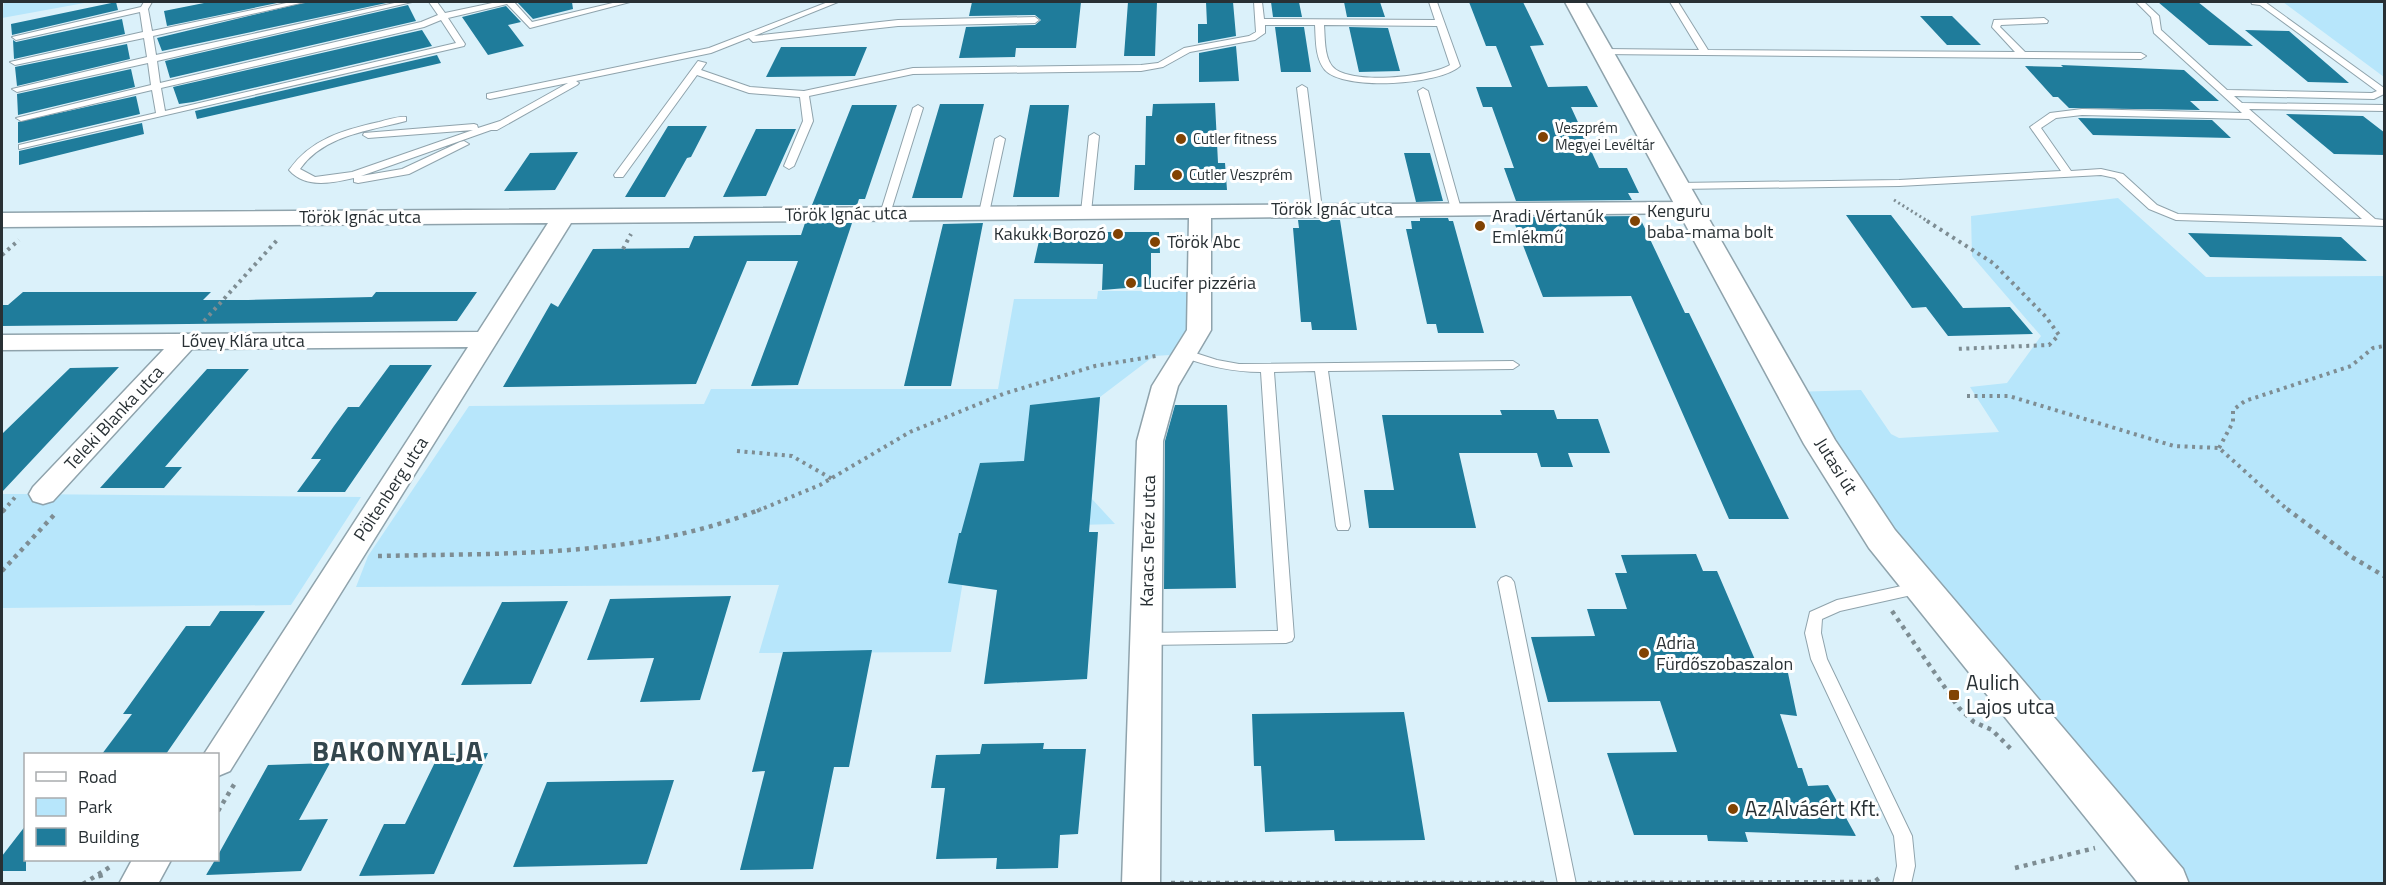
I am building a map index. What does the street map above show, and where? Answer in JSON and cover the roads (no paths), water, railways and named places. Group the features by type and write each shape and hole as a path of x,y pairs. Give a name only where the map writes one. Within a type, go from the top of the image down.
{"street":[{"name":"Jutasi út","path":"1575,2 1821,444 1882,539 2167,884"},
{"name":"Török Ignác utca","path":"2,220 1456,209 1684,197"},
{"name":"Karacs Teréz utca","path":"1141,883 1150,441 1165,386 1199,330 1200,211"},
{"name":"Pöltenberg utca","path":"219,759 563,217"},
{"name":"Lővey Klára utca","path":"2,343 485,339"},
{"name":"Teleki Blanka utca","path":"40,500 185,342"},
{"path":"137,884 152,861"}],"lane":[{"path":"15,62 301,2"},
{"path":"17,89 408,2"},
{"path":"23,147 461,44 433,2"},
{"path":"509,2 530,25 626,2"},
{"path":"21,118 424,24 443,16 509,2 522,2"},
{"path":"490,96 711,50 739,41 813,8 834,2"},
{"path":"696,71 749,90 804,94 913,71 1141,68 1160,65 1187,50 1252,38 1261,33 1258,2"},
{"path":"1319,22 1326,64 1333,71 1345,76 1370,79 1417,79 1438,76 1455,66 1433,2"},
{"path":"1674,2 1705,53"},
{"path":"2140,2 2155,16 2157,31 2224,93 2379,223"},
{"path":"2224,93 2374,96 2384,91 2262,3 2255,2"},
{"path":"16,37 146,5 151,59 161,115"},
{"path":"739,41 898,23 1035,20"},
{"path":"2023,56 1996,27 1997,22 2044,21"},
{"path":"1260,22 1440,23"},
{"path":"619,175 711,50"},
{"path":"1604,52 2140,56"},
{"path":"403,119 339,137 316,147 300,158 294,170 309,179 332,180 355,175 502,123 587,76"},
{"path":"1302,88 1317,209"},
{"path":"1423,91 1456,209"},
{"path":"789,166 808,121 804,94"},
{"path":"2239,106 2385,108"},
{"path":"885,214 918,108"},
{"path":"2068,174 2035,127 2053,115 2082,112 2250,116"},
{"path":"339,137 459,129 502,123"},
{"path":"1086,212 1094,136"},
{"path":"984,213 1000,138"},
{"path":"1684,197 1860,183 2101,172 2119,176 2153,207 2176,217 2379,223"},
{"path":"1186,354 1215,364 1239,368 1513,364"},
{"path":"1146,639 1286,637 1267,367"},
{"path":"1321,367 1343,526"},
{"path":"1506,582 1567,883"},
{"path":"1902,884 1906,866 1903,836 1819,659 1813,633 1815,616 1837,606 1921,588"}],"place":[{"name":"Veszprém Megyei Levéltár","path":"1543,137"},
{"name":"Cutler fitness","path":"1181,139"},
{"name":"Cutler Veszprém","path":"1177,175"},
{"name":"Kenguru baba-mama bolt","path":"1635,221"},
{"name":"Aradi Vértanúk Emlékmű","path":"1480,226"},
{"name":"Kakukk Borozó","path":"1118,234"},
{"name":"Török Abc","path":"1155,242"},
{"name":"Lucifer pizzéria","path":"1131,283"},
{"name":"Adria Fürdőszobaszalon","path":"1644,653"},
{"name":"Aulich Lajos utca","path":"1954,695"},
{"name":"Az Alvásért Kft.","path":"1733,809"}],"district":[{"name":"BAKONYALJA","path":"398,751"}]}
